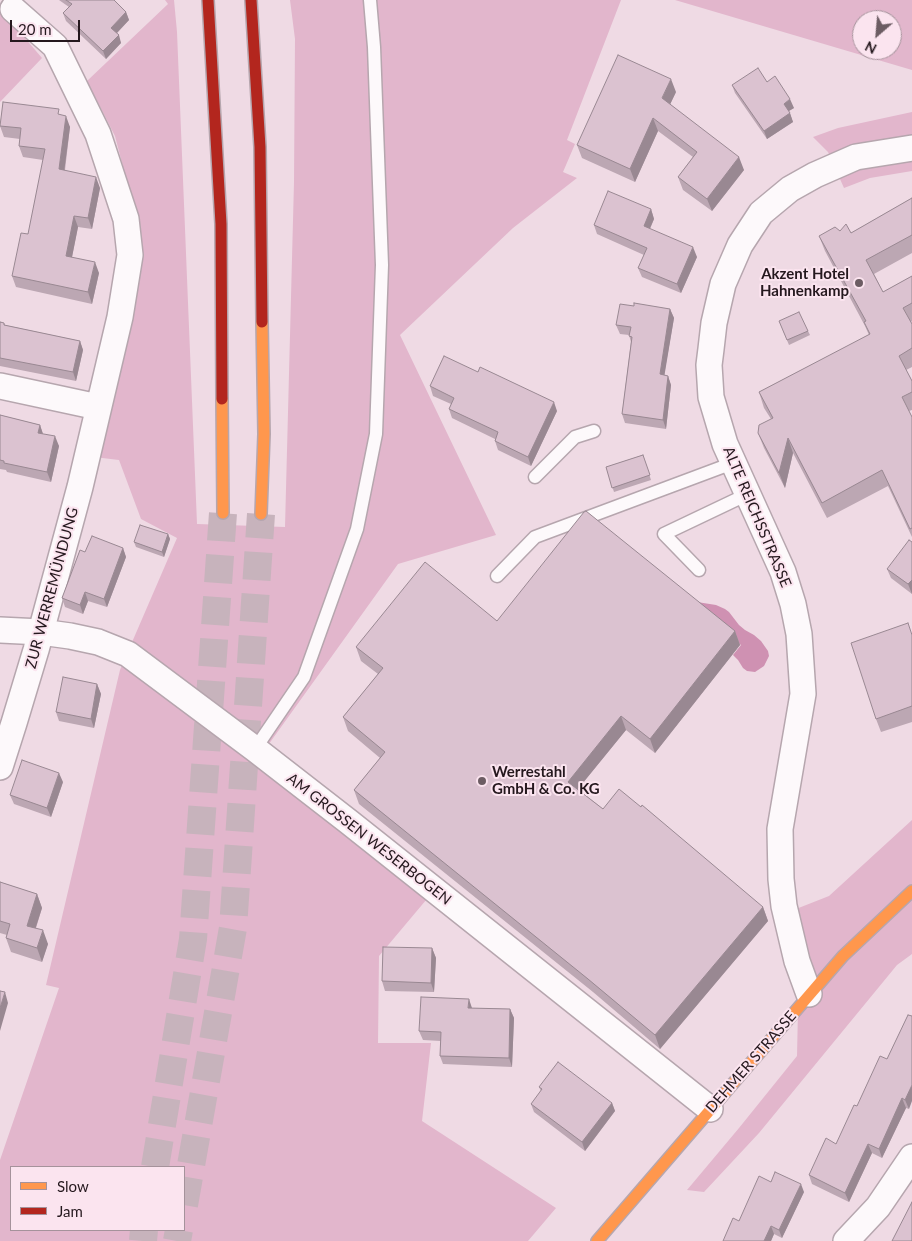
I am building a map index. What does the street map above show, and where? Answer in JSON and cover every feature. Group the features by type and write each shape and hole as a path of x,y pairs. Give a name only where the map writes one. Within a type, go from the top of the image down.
{"main road":[{"path":"208,0 221,224 223,513"},
{"path":"251,0 260,147 264,434 260,514"},
{"name":"DEHMER STRASSE","path":"597,1241 843,956 912,891"}],"street":[{"name":"ZUR WERREMÜNDUNG","path":"0,767 41,632 80,487 120,317 130,255 126,219 98,134 55,46 9,4"},
{"name":"ALTE REICHSSTRASSE","path":"809,994 797,961 784,906 781,879 780,829 802,694 799,634 793,604 783,572 725,444 711,397 709,365 714,323 724,284 740,245 761,213 790,189 815,175 856,158 912,148"},
{"path":"0,386 98,407"},
{"name":"AM GROSSEN WESERBOGEN","path":"0,630 41,632 70,636 98,642 128,654 255,749 710,1109"},
{"path":"846,1241 878,1207 912,1158"}],"lane":[{"path":"255,749 304,677 357,529 376,434 382,265 374,46 370,0"},
{"path":"534,477 575,436 594,431"},
{"path":"497,576 535,537 733,463"},
{"path":"699,570 664,534 748,494"}],"shaded area":[{"path":"165,0 174,0 177,32 197,524 285,527 294,182 295,39 290,0 621,0 567,140 575,144 563,172 577,178 513,228 400,335 496,535 398,564 266,748 437,887 379,956 378,1043 431,1043 422,1121 556,1208 528,1241 0,1241 0,1160 59,988 46,985 120,670 177,538 141,519 119,460 94,457 132,319 142,240 115,136 87,81 168,4"},
{"path":"675,0 912,0 912,70 878,60 902,60 902,10 852,10 852,52"},
{"path":"0,9 42,58 0,102"},
{"path":"912,112 912,171 870,178 844,188 828,152 813,137 838,128"},
{"path":"697,602 716,605 725,609 739,625 761,641 769,656 764,666 755,672 747,671 743,668 733,655 741,645 690,604"},
{"path":"912,820 912,954 897,965 759,1133 704,1192 687,1190 797,1056 799,964 796,909 829,896"}],"building":[{"path":"66,0 114,0 126,12 111,28 119,35 103,51 63,13 72,4"},
{"path":"618,55 671,79 662,98 739,157 707,199 678,177 697,152 653,118 630,169 577,145"},
{"path":"758,68 767,82 775,76 790,99 784,104 790,113 764,131 732,85"},
{"path":"3,102 59,109 58,114 66,116 59,169 96,177 88,218 74,216 66,256 95,262 88,292 12,276 21,233 28,234 45,149 19,146 21,128 0,126"},
{"path":"608,191 651,209 644,226 693,247 677,284 638,268 647,248 594,225"},
{"path":"912,198 912,235 866,260 883,292 912,276 912,303 903,308 912,324 912,348 899,356 912,381 912,392 902,397 912,417 912,528 910,529 882,470 822,503 788,438 779,473 758,433 759,425 773,418 759,392 870,334 864,322 866,321 819,236 835,227 840,231 846,224 851,233"},
{"path":"634,303 670,309 660,374 668,376 663,420 622,414 632,337 629,336 631,327 616,325 620,304 634,306"},
{"path":"799,312 808,331 787,340 779,321"},
{"path":"0,322 4,323 4,325 80,341 73,372 0,358"},
{"path":"444,356 478,372 480,367 554,402 528,457 495,441 498,432 449,409 454,398 430,386"},
{"path":"0,415 40,425 38,433 55,436 47,472 4,463 4,461 0,460"},
{"path":"643,455 650,475 612,488 606,467"},
{"path":"586,511 735,631 650,739 621,716 568,782 603,809 619,789 641,807 642,805 763,907 655,1035 354,790 385,752 343,717 383,668 356,647 425,562 497,621"},
{"path":"140,525 168,534 162,552 134,542"},
{"path":"92,536 123,548 104,599 85,592 80,605 62,598 80,550 85,552"},
{"path":"909,540 912,542 912,580 908,584 887,569"},
{"path":"908,623 912,635 912,706 876,719 851,643"},
{"path":"63,677 97,684 91,719 56,712"},
{"path":"22,760 59,773 47,808 10,795"},
{"path":"0,882 37,894 27,926 43,930 37,948 6,938 10,924 0,921"},
{"path":"383,947 432,948 431,983 382,981"},
{"path":"0,991 5,992 0,1008"},
{"path":"421,997 469,999 468,1008 510,1009 509,1058 440,1056 441,1032 419,1031"},
{"path":"908,1015 912,1016 912,1085 905,1100 902,1098 879,1149 868,1144 845,1193 809,1175 826,1138 836,1144 854,1105 857,1106 880,1056 887,1059"},
{"path":"558,1062 612,1103 582,1142 531,1104 542,1089 539,1087"},
{"path":"775,1172 801,1184 779,1230 771,1226 764,1241 723,1241 733,1218 739,1221 759,1176 771,1182"},
{"path":"912,1202 912,1241 892,1241"}],"tunnel":[{"path":"155,1166 193,939 223,513"},
{"path":"185,1199 233,928 261,514"},
{"path":"143,1241 144,1231"},
{"path":"177,1241 179,1231"}],"traffic: slow":[{"path":"261,514 264,434 262,322"},
{"path":"222,399 223,513"},
{"path":"597,1241 843,956 912,891"}],"traffic: jam":[{"path":"208,0 221,224 222,399"},
{"path":"251,0 260,147 262,322"}],"place":[{"name":"Akzent Hotel Hahnenkamp","path":"859,283"},
{"name":"Werrestahl GmbH & Co. KG","path":"482,781"}]}
